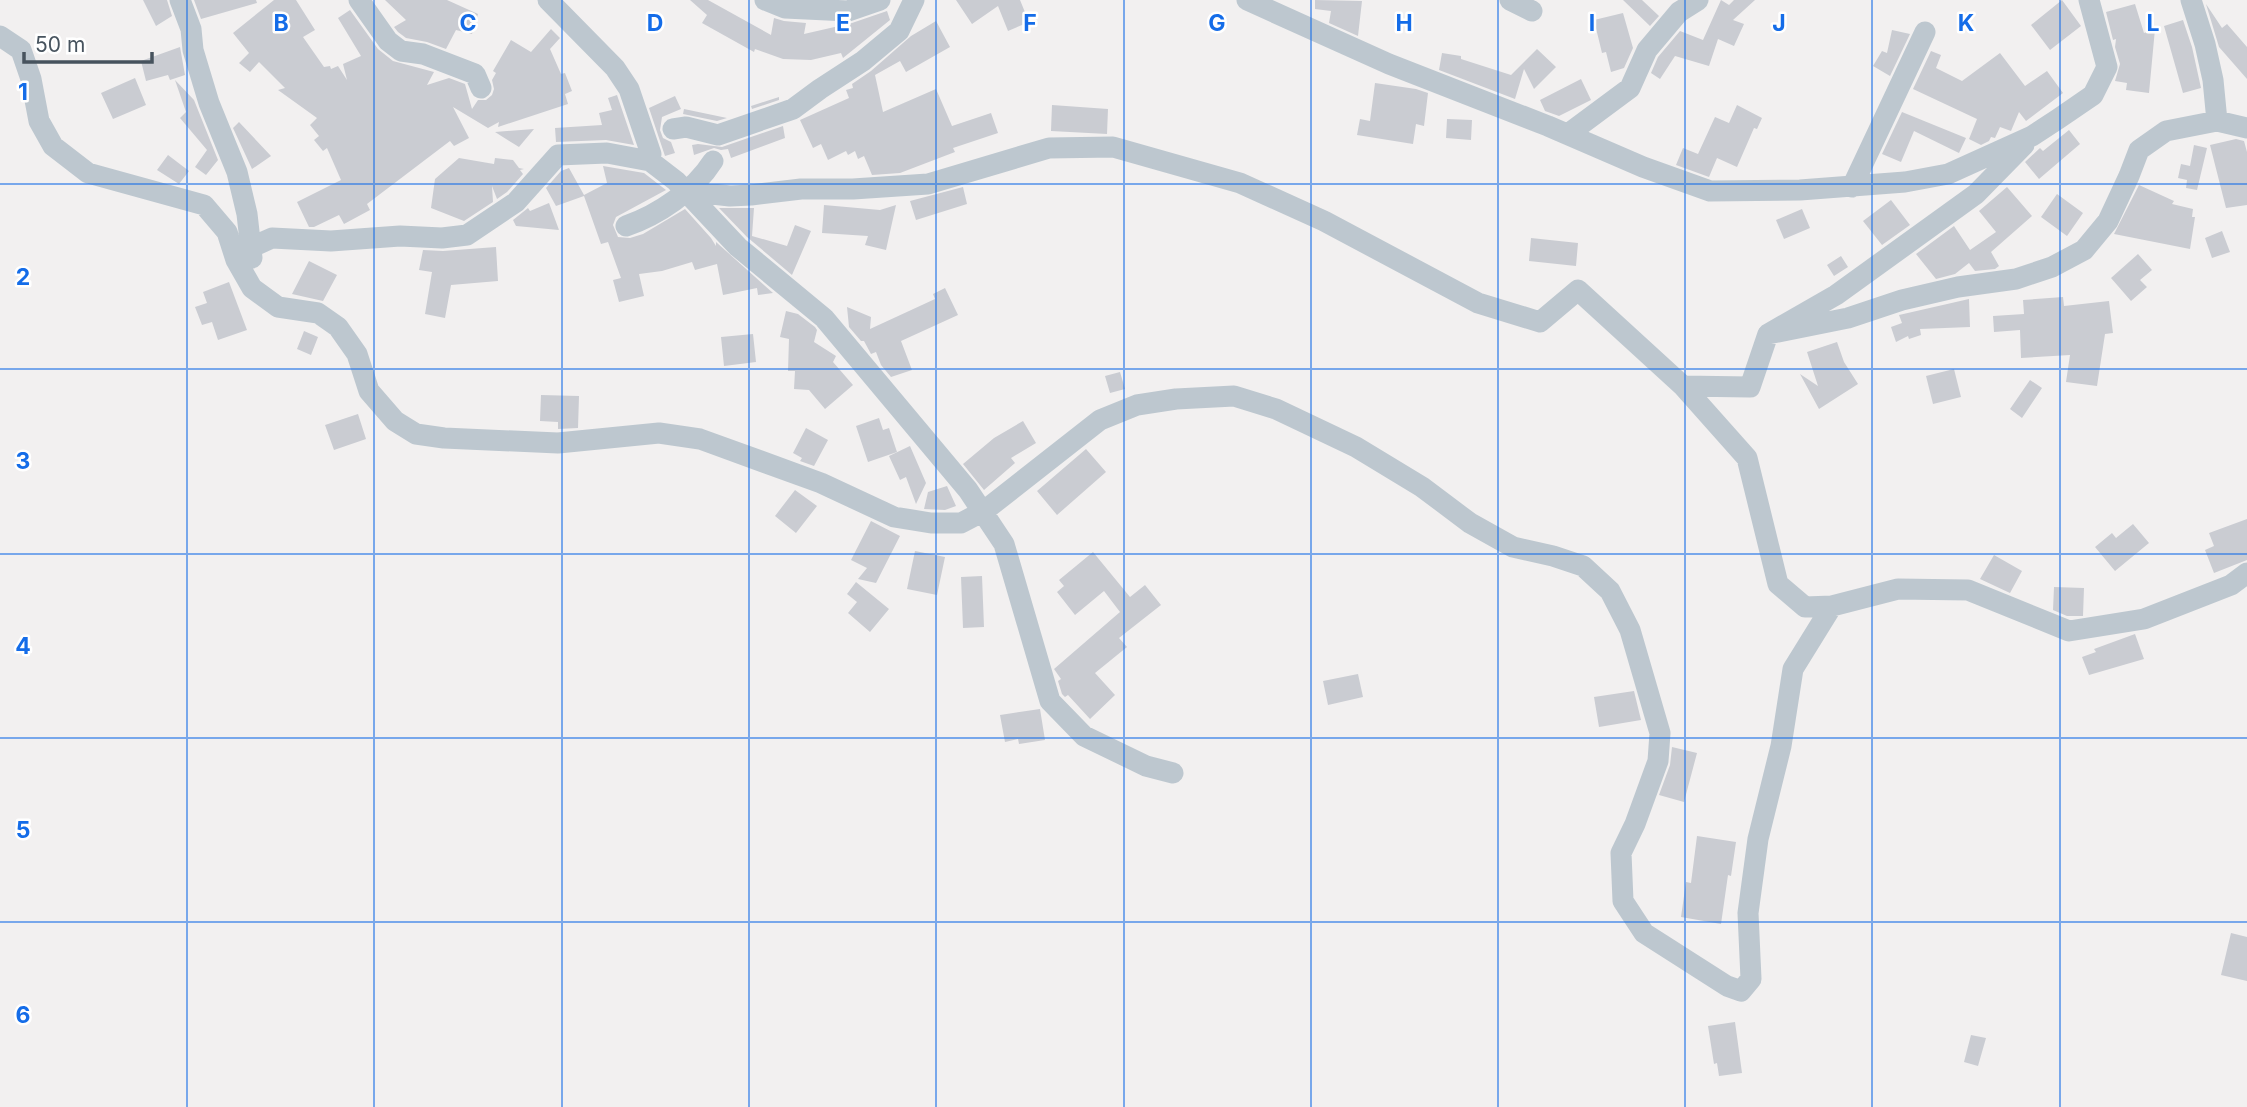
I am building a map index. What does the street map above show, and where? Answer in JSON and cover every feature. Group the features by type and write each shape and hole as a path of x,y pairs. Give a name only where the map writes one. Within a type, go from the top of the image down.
{"street":[{"path":"180,0 191,30 193,50 209,103 237,172 247,214 244,253 252,288 278,307 318,313 338,327 357,354 369,391 395,421 416,433 444,438 558,443 659,433 700,439 821,483 894,517 931,523 961,523 984,511 1100,420 1137,405 1176,399 1234,396 1276,409 1356,447 1422,487 1470,523 1513,547 1583,566 1610,591 1629,630 1660,733 1658,761 1635,824 1621,853 1623,901 1644,933 1727,986 1741,991 1751,979 1748,913 1758,839 1781,746 1793,669 1832,606"},
{"path":"359,0 388,41 401,51 423,54 475,74 481,88"},
{"path":"548,0 615,68 629,89 651,153 650,161"},
{"path":"765,0 785,8 848,11 880,0"},
{"path":"673,129 687,127 718,135 793,109 863,61 899,31 914,0"},
{"path":"1247,0 1389,64 1568,134 1643,167 1710,191 1800,190 1905,183 1948,174 2032,136 2093,95 2107,67 2089,0"},
{"path":"1510,0 1532,11"},
{"path":"1568,134 1630,88 1647,50 1678,12 1698,0"},
{"path":"2191,0 2213,80 2217,121"},
{"path":"1852,187 1924,32"},
{"path":"0,36 21,50 31,79 39,121 53,146 88,173 204,205 244,253"},
{"path":"1768,334 1848,318 1902,300 1958,287 2016,279 2052,267 2084,250 2108,221 2139,150 2166,131 2217,121 2247,128"},
{"path":"1683,386 1750,387 1768,334 1836,295 1976,194 2032,136"},
{"path":"685,191 730,196 802,189 928,184 1049,148 1114,147 1240,183 1324,221 1478,303 1540,323 1578,290 1683,386 1746,458 1778,584 1805,607 1832,606 1898,589 1968,590 2069,631 2144,620 2231,585 2247,573"},
{"path":"244,253 272,238 331,241 400,236 442,238 467,234 516,202 558,155 607,153 650,161 676,181 738,247 824,318 984,511 1004,544 1050,701 1084,736 1146,766 1173,773"},
{"path":"626,226 648,218 685,191 713,161"},
{"path":"227,232 247,214"}],"building":[{"path":"143,0 167,0 172,16 156,26"},
{"path":"194,0 256,0 257,3 201,19"},
{"path":"274,0 296,0 315,30 303,37 324,67 330,66 331,69 338,66 347,80 343,64 361,56 338,18 350,10 378,49 393,61 434,72 427,85 449,78 465,84 472,109 478,100 486,100 492,95 492,80 496,73 493,71 511,40 531,52 551,29 560,38 550,49 561,74 565,73 572,91 565,94 568,104 498,127 499,122 488,128 453,107 469,138 454,146 450,141 367,204 370,210 344,224 339,215 309,227 297,202 341,180 327,148 323,151 314,140 319,136 310,125 317,118 278,90 285,88 259,62 250,72 239,63 249,53 233,33"},
{"path":"385,0 447,0 478,14 472,34 456,30 446,49 406,38 398,32 394,27 406,20"},
{"path":"690,0 708,0 771,35 774,18 806,23 804,34 852,23 887,11 890,20 843,58 841,53 811,60 783,59 755,49 754,52 702,23 707,15"},
{"path":"956,0 1020,0 1029,22 1008,31 998,6 972,24"},
{"path":"1315,0 1362,1 1358,36 1329,23 1331,11 1315,9"},
{"path":"1623,0 1642,0 1659,16 1650,26"},
{"path":"1721,0 1729,5 1734,0 1755,0 1733,20 1744,24 1734,46 1718,39 1709,66 1675,56 1660,79 1651,73 1658,57 1680,31 1703,40"},
{"path":"2062,0 2081,26 2050,50 2031,25"},
{"path":"2135,4 2144,33 2155,29 2149,93 2126,90 2127,83 2115,81 2120,64 2115,47 2116,39 2113,40 2106,12"},
{"path":"2206,4 2222,28 2227,24 2247,47 2247,79 2219,47"},
{"path":"1623,13 1633,48 1624,68 1611,72 1606,52 1602,53 1594,20"},
{"path":"2183,20 2201,88 2183,93 2164,26"},
{"path":"936,21 950,47 906,72 900,61 875,75 883,112 936,89 952,126 991,113 998,133 953,148 955,152 900,173 872,175 864,156 858,159 855,151 848,155 846,151 828,160 821,144 813,148 800,120 849,98 846,90 853,88 852,84 911,36"},
{"path":"1892,30 1910,34 1890,76 1873,66 1882,51 1887,53"},
{"path":"180,47 185,75 170,80 168,75 146,81 141,61"},
{"path":"1537,49 1556,67 1534,89 1524,69 1515,99 1439,70 1442,53 1461,56 1461,59 1511,75"},
{"path":"1931,51 1941,55 1936,68 1962,81 2000,53 2025,86 2047,71 2063,93 2026,121 2019,112 2011,131 2000,127 1995,138 1991,137 1981,145 1969,139 1977,119 1913,89"},
{"path":"135,78 146,105 113,119 101,93"},
{"path":"1581,79 1591,100 1559,116 1545,111 1540,100"},
{"path":"175,80 194,100 218,160 206,175 195,167 207,150 180,118 186,112"},
{"path":"1375,83 1428,93 1424,126 1416,124 1413,144 1357,135 1360,119 1370,121"},
{"path":"617,95 634,145 606,140 556,142 555,128 602,125 599,113 612,110 608,98"},
{"path":"675,96 681,109 662,117 660,130 663,138 671,142 675,153 665,156 649,108"},
{"path":"779,97 779,100 752,109 751,106"},
{"path":"1052,105 1108,109 1107,134 1051,131"},
{"path":"1737,105 1762,118 1757,129 1754,128 1737,167 1717,158 1709,177 1676,165 1683,148 1698,154 1715,117 1729,123"},
{"path":"684,109 727,118 717,121 683,114"},
{"path":"1902,112 1966,138 1959,153 1914,131 1901,162 1882,154"},
{"path":"1447,119 1472,120 1471,140 1446,138"},
{"path":"239,122 271,156 252,169 233,128"},
{"path":"783,126 785,138 731,158 728,149 714,148 694,155 692,145 722,147"},
{"path":"534,129 519,147 495,132"},
{"path":"2069,130 2080,144 2039,179 2025,162 2040,148 2043,151"},
{"path":"2236,139 2244,141 2247,152 2247,205 2226,208 2210,145"},
{"path":"2194,145 2207,148 2197,190 2186,188 2187,180 2178,178 2181,164 2190,166"},
{"path":"168,155 189,171 179,184 157,170"},
{"path":"459,158 494,164 495,158 513,160 519,168 524,169 520,170 523,174 497,199 492,186 493,202 464,221 431,208 435,179"},
{"path":"603,166 644,173 666,190 616,217 613,225 618,237 630,238 643,234 685,209 716,246 716,242 773,293 758,295 757,288 723,295 717,264 695,270 692,262 662,271 639,274 644,296 619,302 613,280 621,278 608,242 601,244 584,196 556,206 546,188 561,171 569,168 584,195 607,183"},
{"path":"2139,185 2174,201 2172,204 2193,209 2192,217 2195,217 2190,249 2114,234"},
{"path":"963,187 967,204 916,220 910,201"},
{"path":"2007,187 2032,216 1991,252 1999,266 1995,269 1975,271 1969,263 1955,274 1936,279 1916,254 1954,226 1970,250 1996,232 1979,211"},
{"path":"2057,194 2083,213 2067,236 2041,217"},
{"path":"1891,200 1910,225 1882,245 1863,221"},
{"path":"549,203 559,230 516,226 513,220 528,208 530,211"},
{"path":"824,205 880,210 896,205 886,250 865,245 868,236 822,233"},
{"path":"719,208 754,208 752,236 787,246 795,225 811,231 792,275 747,237"},
{"path":"1802,209 1810,228 1784,239 1776,220"},
{"path":"2222,231 2230,252 2212,258 2205,238"},
{"path":"1531,238 1578,243 1576,266 1529,261"},
{"path":"496,247 498,281 451,285 445,318 425,314 432,272 419,270 423,250"},
{"path":"2138,254 2152,270 2140,280 2147,287 2131,301 2111,278"},
{"path":"1841,256 1848,267 1834,276 1827,265"},
{"path":"309,261 337,275 323,301 292,294"},
{"path":"229,282 247,330 218,340 212,322 202,325 195,307 207,303 203,292"},
{"path":"945,288 958,315 901,341 912,370 891,377 881,365 876,352 871,354 864,341 849,327 847,307 871,317 870,329 935,299 933,294"},
{"path":"2063,297 2064,306 2109,301 2113,333 2105,334 2097,386 2066,382 2070,355 2021,358 2020,330 1994,332 1993,316 2024,314 2023,300"},
{"path":"1969,299 1970,327 1920,329 1921,335 1909,339 1908,336 1896,342 1891,327 1902,323 1899,315"},
{"path":"786,311 798,314 815,327 817,330 814,342 836,356 833,362 853,385 825,409 809,390 794,389 795,371 788,371 789,339 780,337"},
{"path":"304,331 318,337 311,355 297,349"},
{"path":"753,334 756,362 724,366 721,337"},
{"path":"1837,342 1844,362 1858,384 1819,409 1800,374 1818,386 1807,352"},
{"path":"1954,369 1961,397 1933,404 1926,376"},
{"path":"1120,372 1125,389 1110,393 1105,376"},
{"path":"2030,380 2042,388 2022,418 2010,409"},
{"path":"541,395 579,396 578,428 558,429 558,422 540,421"},
{"path":"358,414 366,439 334,450 325,425"},
{"path":"879,418 883,430 889,428 897,452 868,462 856,426"},
{"path":"1023,421 1036,443 1011,458 1015,463 984,490 963,464 994,438"},
{"path":"806,428 828,440 814,466 800,461 802,458 793,453"},
{"path":"910,446 926,483 916,504 906,477 900,480 889,456"},
{"path":"1086,449 1106,472 1057,515 1037,491"},
{"path":"947,486 956,506 945,510 924,509 928,492"},
{"path":"795,490 817,506 796,533 775,516"},
{"path":"2247,519 2247,560 2214,573 2205,550 2214,546 2209,533"},
{"path":"871,521 900,536 876,583 858,579 867,568 851,560"},
{"path":"2133,524 2149,543 2115,571 2095,547 2112,533 2116,538"},
{"path":"915,551 945,557 937,595 907,589"},
{"path":"1093,552 1130,597 1145,585 1161,605 1119,638 1127,647 1095,673 1115,695 1090,719 1068,695 1065,697 1062,694 1058,681 1061,679 1054,669 1120,612 1104,591 1075,615 1057,592 1064,586 1059,580"},
{"path":"1994,555 2022,571 2010,593 1980,579"},
{"path":"982,576 984,627 963,628 961,577"},
{"path":"856,582 889,609 870,632 848,613 857,602 847,594"},
{"path":"2054,587 2084,588 2083,616 2067,616 2053,610"},
{"path":"2135,634 2144,659 2089,675 2082,657 2096,652 2094,649"},
{"path":"1358,674 1363,697 1328,705 1323,681"},
{"path":"1634,691 1641,720 1599,727 1594,697"},
{"path":"1040,709 1045,740 1019,744 1018,739 1005,742 1000,715"},
{"path":"1672,747 1697,753 1684,802 1659,795 1670,765"},
{"path":"1697,836 1736,842 1721,924 1681,917 1686,882 1691,883"},
{"path":"2231,933 2247,937 2247,981 2221,975"},
{"path":"1735,1022 1742,1073 1719,1076 1717,1063 1714,1064 1708,1026"},
{"path":"1971,1035 1986,1038 1978,1066 1964,1062"}]}
